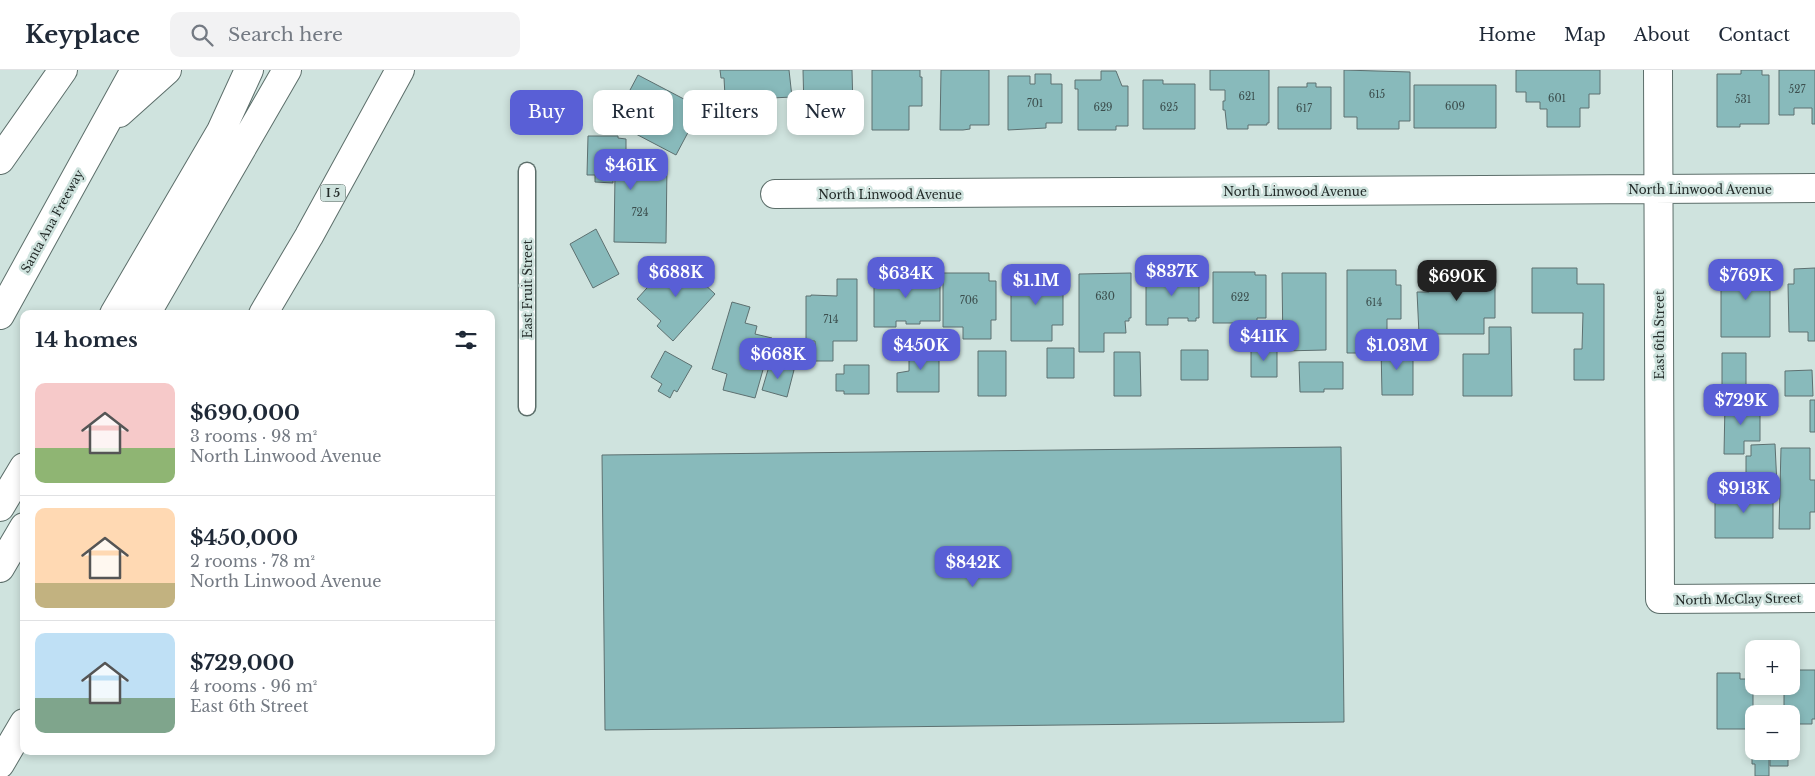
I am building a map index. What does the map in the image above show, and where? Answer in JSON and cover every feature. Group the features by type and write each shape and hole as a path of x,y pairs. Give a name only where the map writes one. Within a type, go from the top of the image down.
{"main road":[{"path":"0,160 63,70"},
{"name":"Santa Ana Freeway","path":"0,315 135,70"},
{"name":"Santa Ana Freeway","path":"103,127 166,70"},
{"path":"116,310 221,131 249,70"},
{"path":"148,310 286,70"},
{"name":"I 5","path":"265,310 400,70"},
{"name":"East 6th Street","path":"1658,70 1660,599"},
{"name":"North Linwood Avenue","path":"775,194 1815,188"},
{"path":"0,508 20,474"},
{"path":"0,568 20,534"},
{"name":"North McClay Street","path":"1660,599 1815,598"},
{"path":"5,756 20,730"}],"lane":[{"name":"East Fruit Street","path":"527,171 527,407"}],"building":[{"path":"720,70 789,70 791,90 787,90 787,97 777,98 777,90 725,90 724,78 721,78"},
{"path":"803,70 852,70 852,90 804,90"},
{"path":"872,70 920,70 920,77 922,77 922,106 909,106 909,130 872,130"},
{"path":"941,70 989,70 989,125 970,125 970,129 963,130 940,130"},
{"path":"1210,70 1269,70 1269,123 1267,125 1248,125 1248,129 1227,129 1225,110 1223,110 1225,90 1210,90"},
{"path":"1344,70 1410,72 1410,121 1399,121 1399,129 1357,129 1357,117 1344,117"},
{"path":"1516,70 1600,70 1600,94 1589,94 1589,108 1580,108 1580,127 1547,127 1547,109 1540,109 1540,102 1526,102 1526,92 1516,92"},
{"path":"1741,70 1762,70 1762,75 1769,75 1769,124 1740,124 1740,127 1717,127 1717,74 1741,74"},
{"path":"1779,70 1815,70 1815,124 1812,124 1812,108 1794,108 1794,115 1779,115"},
{"path":"1101,71 1116,71 1122,86 1128,86 1128,126 1116,126 1116,130 1078,130 1078,89 1075,89 1075,80 1101,80"},
{"path":"1035,74 1051,74 1051,84 1062,84 1062,123 1046,123 1046,128 1008,130 1008,76 1030,76 1030,84 1035,84"},
{"path":"638,75 667,90 630,90"},
{"path":"1143,80 1163,80 1163,84 1195,84 1195,129 1143,129"},
{"path":"1307,83 1316,83 1316,87 1331,87 1331,129 1278,129 1278,87 1307,87"},
{"path":"1414,85 1496,85 1496,128 1414,128"},
{"path":"673,93 683,99 683,135 687,135 676,155 638,135 673,135"},
{"path":"588,136 618,136 618,138 626,139 626,165 667,165 666,243 614,242 615,175 613,175 613,183 595,182 595,175 587,175"},
{"path":"596,229 619,274 593,288 570,244"},
{"path":"675,257 715,294 673,341 657,326 661,321 637,299"},
{"path":"1721,261 1733,261 1733,270 1757,270 1757,261 1770,261 1770,337 1721,337"},
{"path":"1532,268 1577,268 1577,284 1604,284 1604,380 1574,380 1574,349 1582,349 1583,313 1532,313"},
{"path":"1815,268 1815,341 1808,341 1808,332 1789,332 1788,284 1794,284 1794,269"},
{"path":"1429,269 1491,269 1491,278 1495,278 1495,318 1484,318 1484,334 1419,334 1417,292 1429,292"},
{"path":"1347,270 1396,270 1396,285 1401,285 1401,319 1387,319 1387,338 1370,338 1370,353 1347,353"},
{"path":"1146,272 1199,272 1199,318 1196,318 1196,321 1188,321 1188,318 1168,318 1168,325 1146,325"},
{"path":"1213,272 1255,272 1255,275 1266,275 1266,318 1257,318 1257,329 1239,329 1239,323 1213,323"},
{"path":"943,273 989,273 989,281 996,281 996,320 991,320 991,339 963,339 963,327 943,327"},
{"path":"1011,273 1048,273 1048,277 1063,277 1063,325 1052,325 1052,341 1011,341"},
{"path":"1131,273 1131,318 1129,318 1129,321 1125,321 1126,333 1104,333 1104,352 1079,352 1079,274"},
{"path":"1282,273 1326,273 1326,350 1283,351"},
{"path":"874,274 940,274 940,321 920,321 920,324 906,324 906,321 896,321 896,327 874,327"},
{"path":"837,279 857,279 857,341 833,341 833,361 815,361 815,341 806,341 806,296 837,296"},
{"path":"732,302 750,307 745,323 757,326 755,334 772,338 755,398 723,390 727,374 712,369"},
{"path":"1489,327 1511,327 1512,396 1463,396 1463,354 1489,354"},
{"path":"909,346 939,346 939,392 897,392 897,373 909,371"},
{"path":"1381,347 1413,347 1413,395 1382,395"},
{"path":"1047,348 1074,348 1074,378 1047,378"},
{"path":"1251,348 1277,348 1277,377 1251,377"},
{"path":"1181,350 1208,350 1208,380 1181,380"},
{"path":"665,351 692,366 677,392 674,390 670,398 658,391 662,384 651,377"},
{"path":"978,351 1006,351 1006,396 978,396"},
{"path":"1114,352 1140,352 1141,396 1114,396"},
{"path":"1722,353 1746,353 1746,392 1722,392"},
{"path":"1299,362 1343,362 1343,389 1324,389 1324,392 1300,392"},
{"path":"770,363 794,370 787,397 762,390"},
{"path":"844,365 869,365 869,394 844,394 844,391 836,391 836,374 844,374"},
{"path":"1812,370 1813,396 1785,396 1785,371"},
{"path":"1810,400 1815,400 1815,432 1810,432"},
{"path":"1725,403 1760,403 1760,441 1744,441 1744,454 1724,454"},
{"path":"1775,444 1777,486 1746,487 1746,456 1751,456 1751,445"},
{"path":"1341,447 1344,722 605,730 602,455"},
{"path":"1781,448 1810,448 1810,480 1815,480 1815,512 1810,512 1810,529 1779,529"},
{"path":"1715,491 1773,491 1773,538 1715,538"},
{"path":"1800,670 1815,670 1815,719 1812,719 1812,724 1800,724 1800,705 1784,705 1784,695 1800,695"},
{"path":"1717,673 1740,673 1740,679 1745,679 1745,695 1753,695 1753,705 1745,705 1745,729 1717,729"},
{"path":"1752,760 1769,760 1769,776 1755,776 1755,764 1752,764"},
{"path":"1770,760 1788,760 1788,766 1770,766"}]}
